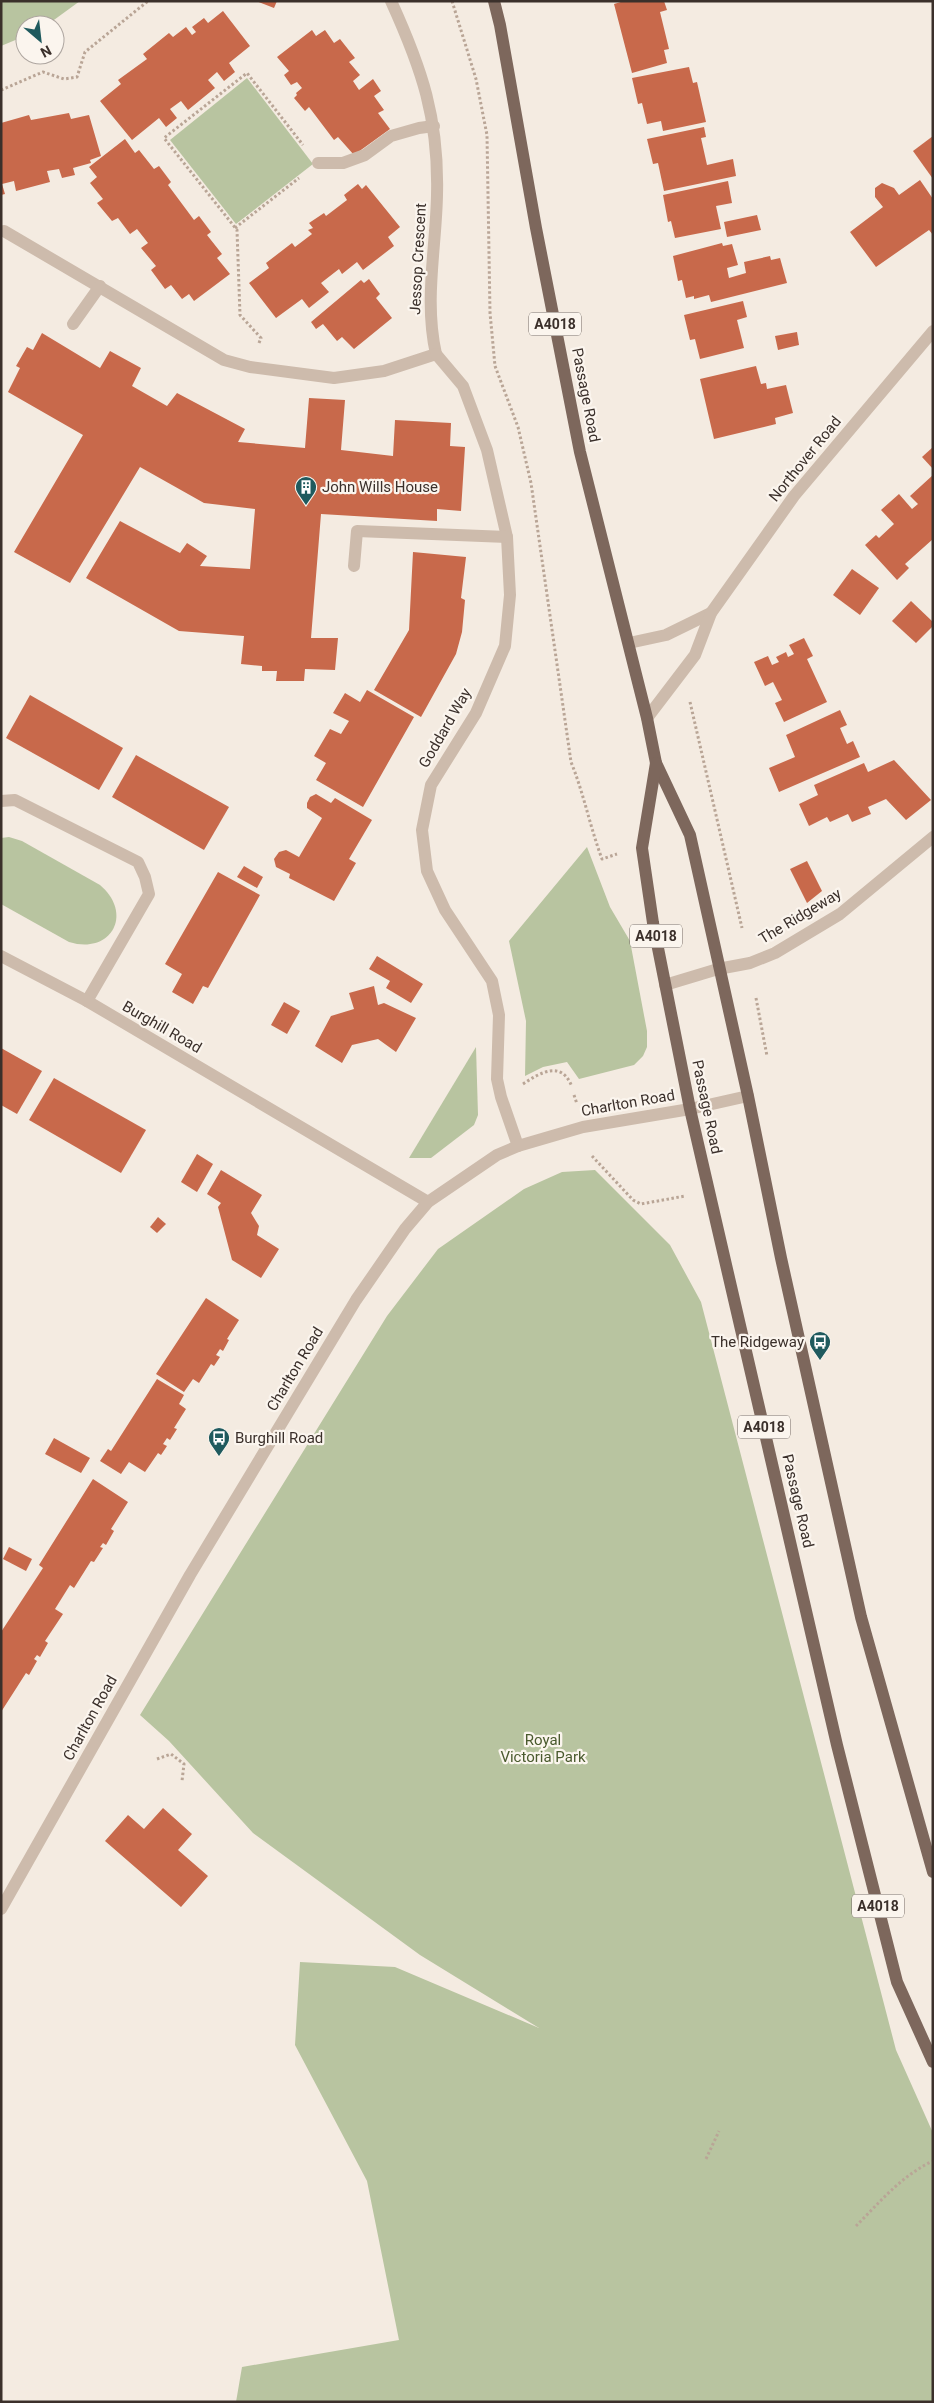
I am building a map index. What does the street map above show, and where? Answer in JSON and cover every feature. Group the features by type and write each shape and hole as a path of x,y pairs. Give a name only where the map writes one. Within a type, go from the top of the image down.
{"main road":[{"name":"Passage Road","path":"494,1 580,452 629,643 656,763 690,835 718,969 748,1096 781,1258 862,1617 932,1865"},
{"name":"Passage Road","path":"656,763 642,848 665,985 690,1109 837,1745 895,1973 933,2062"}],"street":[{"name":"Jessop Crescent","path":"391,1 421,71 434,126 437,195 430,284 432,334 436,354"},
{"path":"318,164 342,163 365,156 391,136 434,126"},
{"path":"4,231 224,360 250,367 334,378 384,371 436,354"},
{"path":"73,324 100,286"},
{"name":"Northover Road","path":"647,718 694,655 712,613 794,496 933,331"},
{"name":"Goddard Way","path":"436,354 463,386 487,450 507,537 510,595 505,646 476,713 432,784 422,830 427,871 444,910 492,981 499,1015 497,1079 500,1096 518,1146"},
{"path":"354,566 357,531 507,537"},
{"path":"629,643 666,634 712,613"},
{"path":"1,801 15,800 138,862 145,877 149,894 87,1001"},
{"name":"The Ridgeway","path":"665,985 718,969 750,963 776,953 840,914 933,837"},
{"name":"Burghill Road","path":"1,956 87,1001 428,1202"},
{"name":"Charlton Road","path":"1,1908 190,1575 356,1300 405,1229 428,1202 497,1155 518,1146 583,1127 690,1109 748,1096"}],"path":[{"path":"1,90 42,72 64,78 77,77 85,52 148,1"},
{"path":"452,1 476,79 487,134 490,313 495,366 518,427 531,483 571,762 583,791 594,837 602,859"},
{"path":"235,228 318,164 247,73 164,138 235,228 237,230 240,315 261,338 250,367"},
{"path":"680,675 690,703 742,928"},
{"path":"500,1096 536,1076 552,1070 562,1071 568,1076 572,1086"},
{"path":"592,1156 633,1200 641,1204 688,1195"},
{"path":"157,1759 171,1754 184,1764 182,1781"},
{"path":"706,2159 719,2131"},
{"path":"856,2226 897,2185 921,2166 933,2161"}],"green space":[{"path":"1,1 80,1 61,15 15,15 15,40 1,46"},
{"path":"247,78 313,164 236,224 170,140"},
{"path":"9,837 22,841 100,885 110,896 115,908 116,919 113,929 106,937 96,943 69,942 1,904 1,838"},
{"path":"587,847 610,907 630,941 647,1031 647,1047 643,1056 634,1065 579,1079 567,1062 543,1067 525,1076 526,1021 509,941"},
{"path":"476,1047 478,1115 474,1125 431,1158 409,1158"},
{"name":"Royal Victoria Park","path":"595,1170 670,1245 701,1302 896,2050 933,2133 933,2402 236,2402 242,2367 399,2340 367,2181 295,2045 300,1962 395,1967 539,2028 420,1955 253,1833 169,1741 140,1715 387,1316 438,1249 524,1189 562,1172"}],"building":[{"path":"256,1 277,1 274,8"},
{"path":"624,1 664,1 667,10 660,12 669,49 664,50 667,63 632,73 614,4"},
{"path":"223,11 250,46 229,63 235,72 224,81 217,72 208,80 215,88 188,110 181,101 170,109 177,118 166,127 159,118 132,140 100,101 121,84 118,80 147,59 143,54 169,33 173,37 186,27 192,35 196,32 192,27 204,18 208,23"},
{"path":"312,30 316,36 325,30 334,43 340,39 355,58 349,62 360,75 353,81 359,90 373,79 381,91 374,96 384,110 378,113 390,129 354,155 338,137 334,140 309,107 305,111 294,98 297,95 296,93 302,88 297,82 291,85 284,75 289,71 277,57"},
{"path":"689,67 693,83 697,82 706,122 663,131 661,121 647,124 642,103 638,104 632,78"},
{"path":"69,113 71,119 89,115 101,156 90,160 91,163 73,168 75,175 62,178 59,169 47,171 50,182 16,191 14,181 2,184 5,194 1,195 1,123 29,115 31,120"},
{"path":"704,127 706,137 701,138 707,165 733,159 736,176 664,191 658,163 653,164 647,139"},
{"path":"933,136 933,179 913,151"},
{"path":"125,139 135,153 139,150 154,169 159,166 171,182 168,185 194,220 199,216 211,232 207,235 222,254 217,258 230,274 194,301 189,294 182,299 171,285 165,289 151,270 156,266 141,248 148,243 137,229 130,234 118,218 112,221 97,203 103,199 90,183 97,177 89,167"},
{"path":"920,180 933,199 933,235 929,230 876,267 850,232 883,207 875,197 875,188 882,183 894,188 899,195"},
{"path":"728,181 732,203 716,206 721,229 675,238 671,221 668,222 663,195"},
{"path":"358,184 362,189 366,185 400,227 388,237 394,246 363,270 357,262 342,274 339,269 321,283 329,292 309,308 302,299 276,318 249,283 269,268 266,263 292,243 295,247 312,234 308,230 313,228 309,223 324,213 326,216 347,200 344,195"},
{"path":"757,215 761,230 727,237 724,222"},
{"path":"722,243 723,246 732,244 738,265 727,268 729,278 746,273 744,262 770,256 771,260 780,258 787,283 711,302 709,295 694,299 694,296 686,298 682,280 678,281 673,256"},
{"path":"369,279 380,294 376,298 392,318 354,349 342,337 337,341 323,324 316,329 311,322 361,280 364,283"},
{"path":"743,301 747,317 737,320 744,348 700,359 695,339 690,340 684,315"},
{"path":"797,332 799,345 778,350 775,336"},
{"name":"John Wills House","path":"42,333 100,368 110,351 141,368 132,386 167,406 177,393 245,429 238,442 305,448 309,398 345,400 341,450 393,456 395,420 451,423 450,446 465,447 461,511 437,509 437,521 321,514 311,638 338,638 335,670 305,669 304,681 276,681 277,671 262,671 262,666 241,664 244,636 179,631 86,578 120,521 180,553 187,543 207,556 200,566 250,569 255,509 204,503 140,467 70,583 14,552 83,435 8,392 20,368 16,366 27,347 33,350"},
{"path":"756,366 761,384 766,383 767,389 786,385 793,413 775,418 776,424 714,439 700,379"},
{"path":"933,447 933,469 922,457"},
{"path":"933,475 933,539 905,564 909,568 897,580 865,545 876,535 879,538 894,524 881,510 899,494 912,509 918,504 910,496"},
{"path":"413,552 466,557 461,598 465,600 462,632 456,654 421,717 374,690 409,630"},
{"path":"852,569 879,588 860,615 833,595"},
{"path":"911,601 933,622 933,626 916,643 892,621"},
{"path":"804,638 813,656 807,659 827,702 784,722 775,703 782,700 773,682 765,686 754,662 768,656 772,665 779,662 776,657 786,652 788,657 794,654 789,645"},
{"path":"367,690 414,717 363,807 316,780 326,763 314,756 330,729 341,734 349,721 333,713 345,693 360,702"},
{"path":"30,695 123,748 99,790 6,738"},
{"path":"840,710 847,725 840,728 847,744 853,741 860,757 779,792 769,768 795,757 786,735"},
{"path":"136,755 229,807 204,850 112,797"},
{"path":"894,760 931,800 906,820 886,799 868,807 871,814 852,822 848,814 830,822 827,817 809,826 799,804 818,795 814,785 864,763 868,772"},
{"path":"316,794 331,803 335,798 372,820 349,859 356,863 334,901 289,878 290,874 276,867 274,859 279,852 286,850 299,857 322,818 307,808 310,797"},
{"path":"807,861 822,891 807,903 790,869"},
{"path":"244,866 263,877 257,888 237,877"},
{"path":"218,872 260,895 208,988 203,986 193,1004 172,992 182,974 165,964"},
{"path":"377,956 423,984 411,1003 386,988 390,981 369,969"},
{"path":"374,986 378,1005 384,1003 416,1018 396,1052 378,1039 352,1045 342,1063 315,1046 331,1016 354,1009 349,993"},
{"path":"284,1002 300,1011 287,1034 271,1025"},
{"path":"1,1048 42,1071 17,1114 1,1105"},
{"path":"54,1078 146,1130 121,1173 29,1120"},
{"path":"197,1154 213,1164 197,1192 181,1182"},
{"path":"221,1170 262,1195 251,1213 259,1226 257,1235 279,1249 261,1278 232,1260 218,1207 221,1203 207,1194"},
{"path":"158,1217 166,1224 157,1233 150,1227"},
{"path":"206,1298 239,1320 227,1339 229,1340 223,1351 220,1349 216,1355 220,1357 214,1366 211,1364 199,1383 193,1379 184,1392 156,1374"},
{"path":"157,1379 184,1395 179,1404 186,1409 174,1428 177,1429 170,1440 167,1438 163,1444 167,1446 161,1455 158,1453 145,1472 129,1462 121,1474 100,1461 108,1449 111,1451"},
{"path":"54,1438 90,1458 81,1473 45,1454"},
{"path":"93,1479 128,1502 111,1529 114,1531 106,1545 103,1543 100,1547 103,1548 94,1562 91,1561 74,1588 70,1585 55,1609 63,1614 45,1641 48,1643 40,1657 37,1655 34,1659 37,1661 29,1675 26,1673 1,1712 1,1632 43,1568 39,1565"},
{"path":"9,1547 32,1559 26,1571 3,1559"},
{"path":"163,1808 192,1834 178,1850 208,1876 181,1907 105,1841 128,1815 144,1829"}],"place":[{"name":"John Wills House","path":"306,506"},
{"name":"The Ridgeway","path":"820,1361"},
{"name":"Burghill Road","path":"219,1457"}]}
